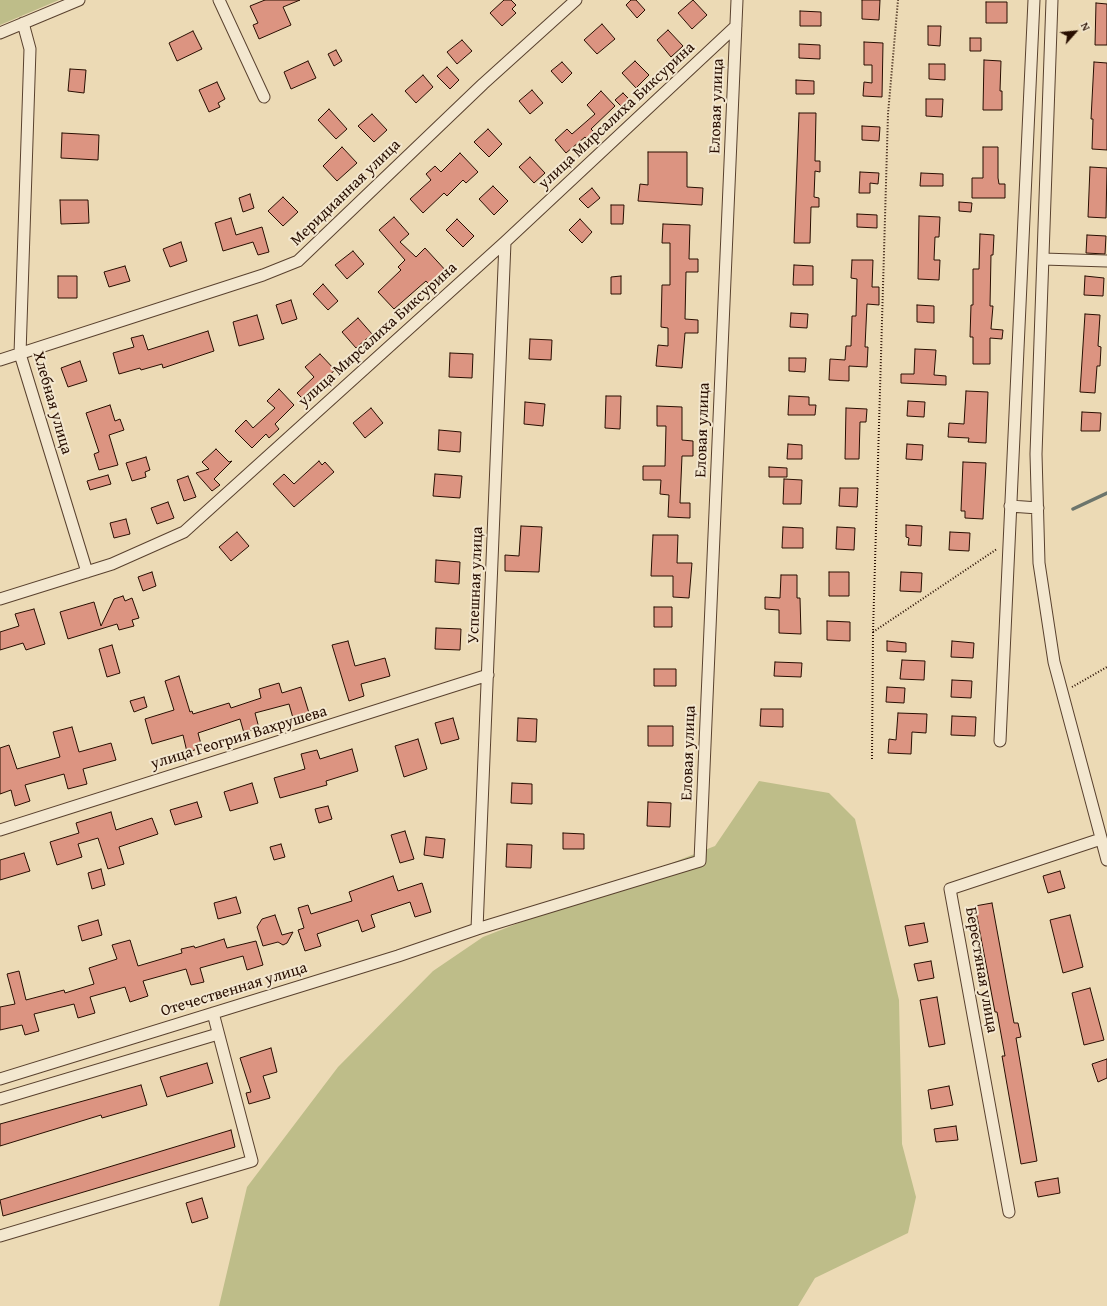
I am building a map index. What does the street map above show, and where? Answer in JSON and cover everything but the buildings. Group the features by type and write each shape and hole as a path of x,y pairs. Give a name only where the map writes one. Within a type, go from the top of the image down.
{"street":[{"path":"0,33 79,0"},
{"path":"219,0 264,97"},
{"name":"Меридианная улица","path":"0,360 263,275 298,261 483,84 576,0"},
{"name":"Еловая улица","path":"700,861 737,0"},
{"path":"1000,741 1034,0"},
{"path":"1052,0 1036,454 1039,563 1054,662 1107,860"},
{"name":"Хлебная улица","path":"23,23 30,49 20,354 87,572"},
{"name":"улица Мирсалиха Биксурина","path":"0,599 112,564 184,532 506,242 736,26"},
{"name":"Успешная улица","path":"477,929 506,242"},
{"path":"1043,259 1107,261"},
{"path":"1010,506 1038,508"},
{"name":"улица Геогрия Вахрушева","path":"0,830 488,675"},
{"name":"Берестяная улица","path":"1009,1212 950,889 1101,839"},
{"name":"Отечественная улица","path":"0,1079 398,956 477,929 700,861"},
{"path":"0,1236 252,1161 213,1013"},
{"path":"0,1099 218,1034"}],"path":[{"path":"872,759 873,632 888,114 898,0"},
{"path":"873,632 1008,542"},
{"path":"1062,692 1107,667"}],"shaded area":[{"path":"0,0 59,0 0,25"},
{"path":"759,781 829,793 855,819 899,1000 902,1144 916,1197 908,1233 815,1278 798,1306 219,1306 247,1187 338,1067 433,971 483,937 715,846"}],"waterway":[{"path":"1073,509 1107,493"}]}
